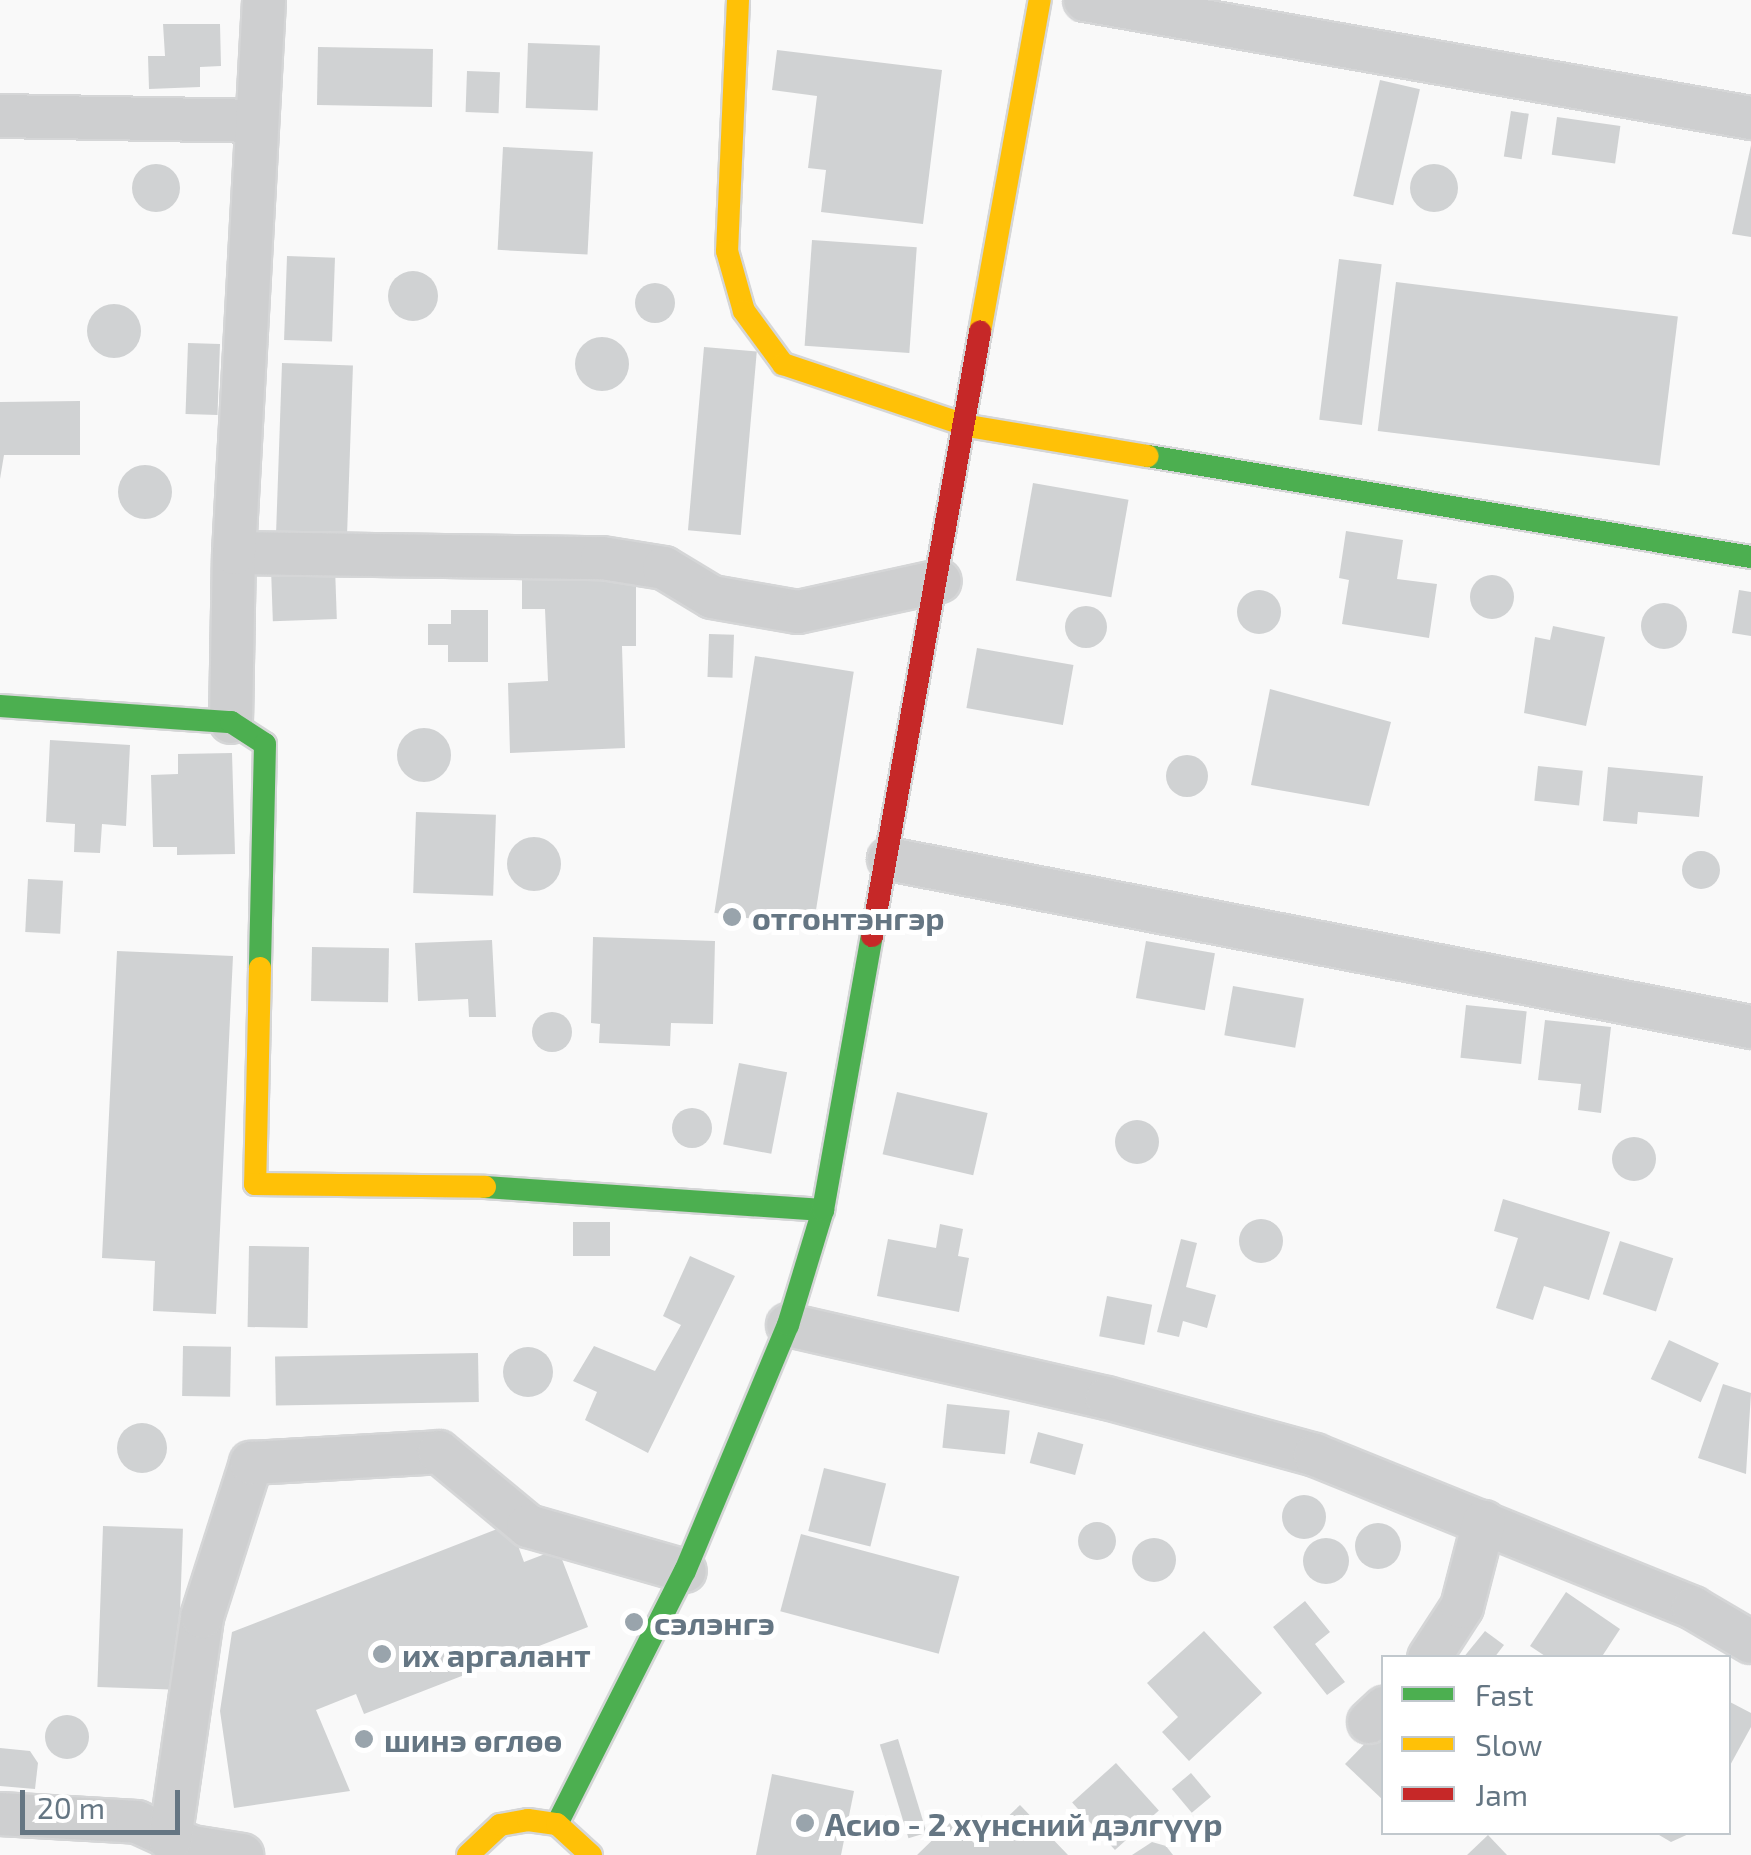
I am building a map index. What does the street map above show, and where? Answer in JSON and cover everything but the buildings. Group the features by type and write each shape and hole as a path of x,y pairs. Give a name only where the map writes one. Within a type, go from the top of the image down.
{"street":[{"path":"231,722 234,553 264,0"},
{"path":"738,0 728,251 744,310 782,364 968,426 1751,557"},
{"path":"556,1824 686,1571 788,1325 823,1210 968,426 1040,0"},
{"path":"1085,0 1751,118"},
{"path":"0,116 257,121"},
{"path":"234,553 602,558 664,568 712,597 798,612 940,581"},
{"path":"0,706 231,722 265,744 254,1184 548,1188 823,1210"},
{"path":"888,859 1751,1028"},
{"path":"788,1325 1107,1398 1315,1455 1694,1608 1751,1642"},
{"path":"170,1840 202,1618 251,1463 438,1452 528,1526 686,1571"},
{"path":"1431,1655 1462,1607 1484,1522"},
{"path":"0,1814 137,1822 170,1840 242,1855"},
{"path":"468,1855 500,1825 556,1824 591,1855"}],"traffic: fast":[{"path":"1148,456 1751,557"},
{"path":"0,706 231,722 265,744 260,968"},
{"path":"557,1824 685,1571 788,1325 823,1210 872,936"},
{"path":"485,1187 823,1210"}],"traffic: slow":[{"path":"738,0 727,251 744,311 783,364 968,426 1148,456"},
{"path":"980,332 1040,0"},
{"path":"260,968 255,1184 485,1187"},
{"path":"468,1855 500,1825 528,1820 557,1824 591,1855"}],"traffic: jam":[{"path":"872,936 980,332"}],"place":[{"name":"отгонтэнгэр","path":"732,917"},
{"name":"сэлэнгэ","path":"634,1622"},
{"name":"их аргалант","path":"382,1654"},
{"name":"шинэ өглөө","path":"364,1739"},
{"name":"Асио - 2 хүнсний дэлгүүр","path":"805,1823"}]}
